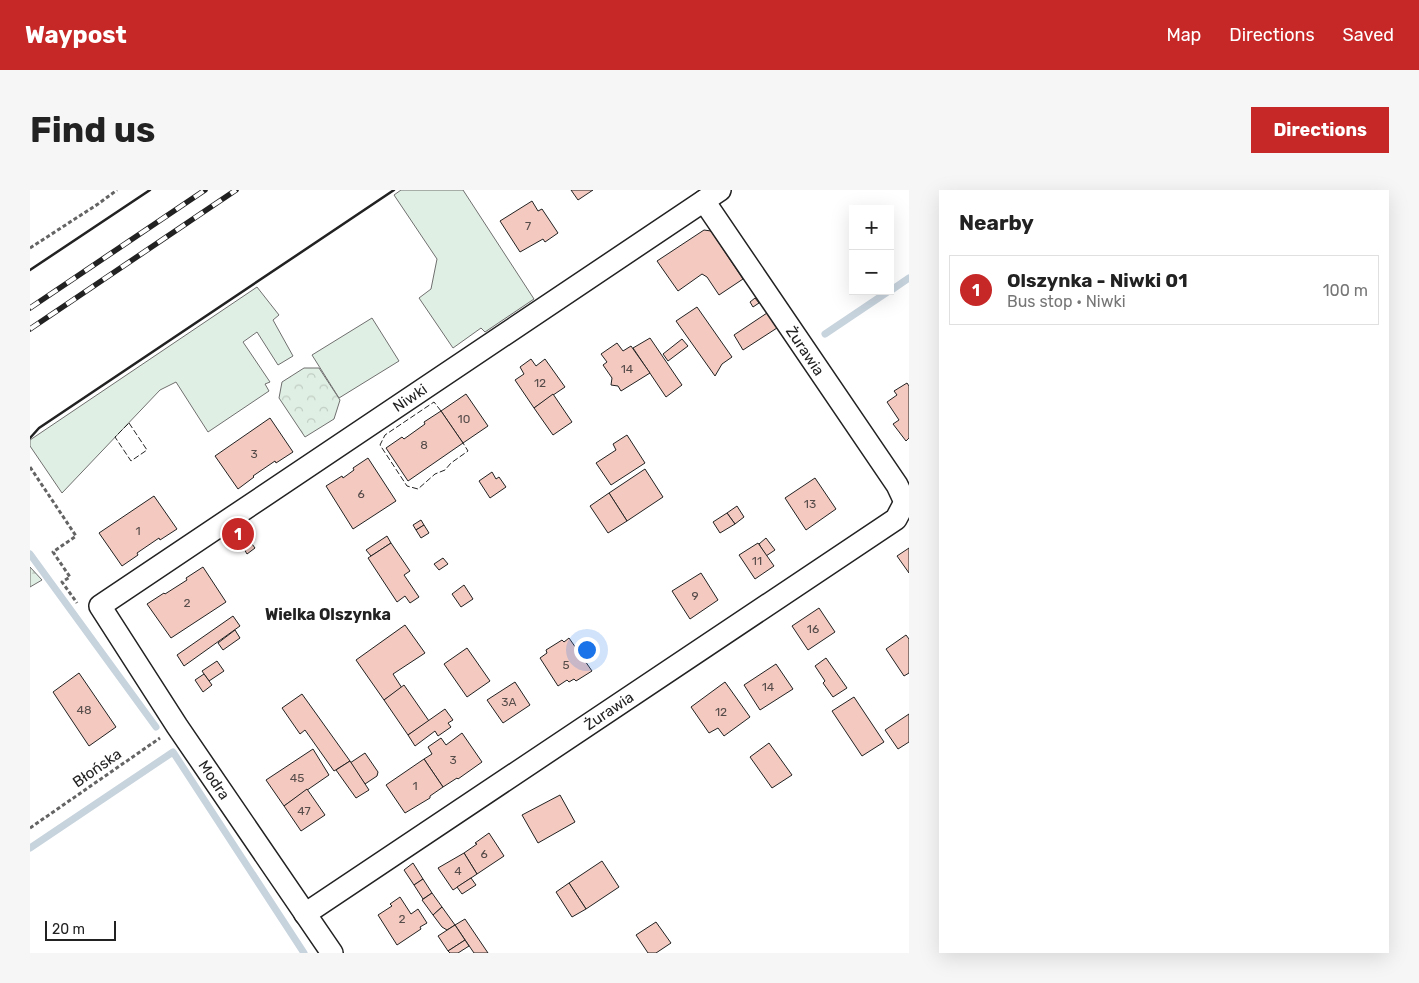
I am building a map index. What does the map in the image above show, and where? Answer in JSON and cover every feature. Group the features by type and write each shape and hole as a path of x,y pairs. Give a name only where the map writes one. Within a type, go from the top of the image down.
{"street":[{"name":"Żurawia","path":"305,914 896,518 907,501 712,195"},
{"name":"Niwki","path":"100,606 712,195"},
{"name":"Modra","path":"100,606 177,726 332,953"}],"path":[{"path":"30,248 117,190"},
{"path":"30,467 76,536 53,552 70,577 62,582 77,603"},
{"name":"Błońska","path":"30,828 177,726"}],"green space":[{"path":"401,190 463,190 534,299 485,332 481,328 453,348 419,298 431,289 437,259 394,195"},
{"path":"257,287 279,315 273,320 293,356 278,365 257,332 243,342 270,382 265,384 269,391 208,432 176,382 160,390 62,493 30,446 30,440"},
{"path":"372,318 399,361 339,398 312,355"},
{"path":"304,368 319,368 340,400 334,419 305,437 279,398 282,382"},
{"path":"30,567 42,580 30,587"}],"building":[{"path":"571,190 593,190 578,200"},
{"path":"532,201 538,211 542,209 558,233 545,242 543,239 520,252 500,221"},
{"path":"704,230 711,231 743,279 719,295 707,277 702,274 678,291 657,261"},
{"path":"755,298 759,303 753,307 750,302"},
{"path":"697,307 732,357 722,364 715,376 676,321"},
{"path":"767,313 777,328 743,350 734,335"},
{"path":"650,338 682,385 666,397 633,348"},
{"path":"682,339 688,346 668,361 663,354"},
{"path":"617,343 623,351 631,346 650,373 621,391 618,386 611,385 612,378 603,365 607,362 601,354"},
{"path":"531,359 536,366 545,359 565,387 534,408 515,380 524,374 520,367"},
{"path":"907,383 909,386 909,438 906,441 893,424 899,420 887,402 897,395 894,391"},
{"path":"466,394 488,426 463,443 441,411"},
{"path":"553,394 572,422 553,435 534,408"},
{"path":"441,411 463,443 408,481 386,448 402,437 404,439"},
{"path":"270,418 293,452 276,463 275,461 238,489 215,456"},
{"path":"627,435 645,463 611,485 596,463 616,450 613,444"},
{"path":"368,458 396,501 353,529 326,486 342,476 343,478 354,470 353,468"},
{"path":"645,469 663,497 627,521 609,493"},
{"path":"492,472 496,479 499,477 506,487 490,498 479,481"},
{"path":"815,478 836,509 806,530 785,498"},
{"path":"609,493 627,521 608,533 590,506"},
{"path":"154,496 177,529 160,540 159,538 122,566 99,533"},
{"path":"737,506 744,517 735,524 727,513"},
{"path":"727,513 735,524 720,533 713,522"},
{"path":"421,520 424,525 416,530 413,525"},
{"path":"424,525 429,533 421,538 416,530"},
{"path":"387,536 391,543 371,556 366,550"},
{"path":"247,537 255,548 247,554 240,542"},
{"path":"766,538 775,550 766,556 759,544"},
{"path":"391,543 410,571 404,575 419,597 410,603 405,596 397,602 368,558"},
{"path":"758,543 774,566 755,579 739,555"},
{"path":"909,548 909,573 897,556"},
{"path":"443,558 448,564 439,570 434,564"},
{"path":"203,567 226,602 171,638 147,604 187,580 186,578"},
{"path":"701,573 718,600 690,619 672,591"},
{"path":"464,585 473,599 461,607 452,594"},
{"path":"819,608 835,632 808,650 792,626"},
{"path":"233,616 240,626 184,666 177,655"},
{"path":"405,625 425,653 393,674 402,688 384,700 356,660"},
{"path":"235,630 240,638 223,650 218,643"},
{"path":"906,635 909,639 909,673 904,676 886,649"},
{"path":"569,638 592,671 576,681 574,679 569,682 567,680 558,686 540,658 547,653 546,650"},
{"path":"467,648 490,681 467,697 444,664"},
{"path":"826,658 847,688 833,697 823,683 825,681 815,666"},
{"path":"217,661 224,671 209,681 202,671"},
{"path":"776,664 793,689 760,710 744,685"},
{"path":"79,673 116,727 89,746 53,692"},
{"path":"204,674 212,685 203,692 195,680"},
{"path":"515,682 530,705 503,723 487,700"},
{"path":"725,682 750,717 724,736 718,728 709,733 691,707"},
{"path":"404,685 429,721 408,735 384,700"},
{"path":"302,694 350,761 334,771 305,730 300,734 282,708"},
{"path":"854,697 884,742 862,756 832,711"},
{"path":"445,709 453,720 448,723 451,727 438,736 435,731 415,746 408,735"},
{"path":"909,714 909,742 898,749 885,730"},
{"path":"462,733 482,762 443,787 424,759 432,754 428,747 441,738 446,745"},
{"path":"769,743 792,775 772,788 750,757"},
{"path":"313,749 329,775 284,806 266,780"},
{"path":"365,753 378,772 377,776 365,784 350,763"},
{"path":"424,759 443,787 430,796 430,798 405,813 386,785"},
{"path":"350,761 369,790 356,798 336,770"},
{"path":"307,789 325,815 301,831 284,806"},
{"path":"560,795 575,822 538,843 522,815"},
{"path":"489,833 504,856 477,874 464,853"},
{"path":"464,853 477,874 453,890 438,868"},
{"path":"602,861 619,887 586,909 569,883"},
{"path":"413,863 423,879 414,885 404,870"},
{"path":"471,878 476,885 462,894 457,887"},
{"path":"423,879 432,893 423,899 414,885"},
{"path":"569,883 586,909 572,917 556,892"},
{"path":"432,893 442,907 433,915 422,900"},
{"path":"400,897 411,914 418,909 427,923 397,945 378,915 392,906 390,904"},
{"path":"442,907 455,925 447,930 442,927 433,915"},
{"path":"465,919 488,953 474,953 455,925"},
{"path":"656,922 671,943 656,953 648,953 636,935"},
{"path":"455,925 465,940 448,951 438,936"},
{"path":"465,940 469,946 458,953 450,953 448,951"}],"waterway":[{"path":"894,288 909,278"},
{"path":"825,334 883,295"},
{"path":"30,554 156,727"},
{"path":"30,848 173,752 304,953"}],"railway":[{"path":"30,308 205,190"},
{"path":"30,329 236,190"}],"fence":[{"path":"441,411 434,402 385,435 380,445 407,486 418,489 435,474 445,470 451,463 468,451 463,443"},
{"path":"129,423 147,450 131,461 115,437 129,423"}],"wall":[{"path":"30,270 150,190"},
{"path":"30,438 39,428 394,190"}],"place":[{"name":"Olszynka - Niwki 01","path":"238,534"}],"district":[{"name":"Wielka Olszynka","path":"328,614"}]}
